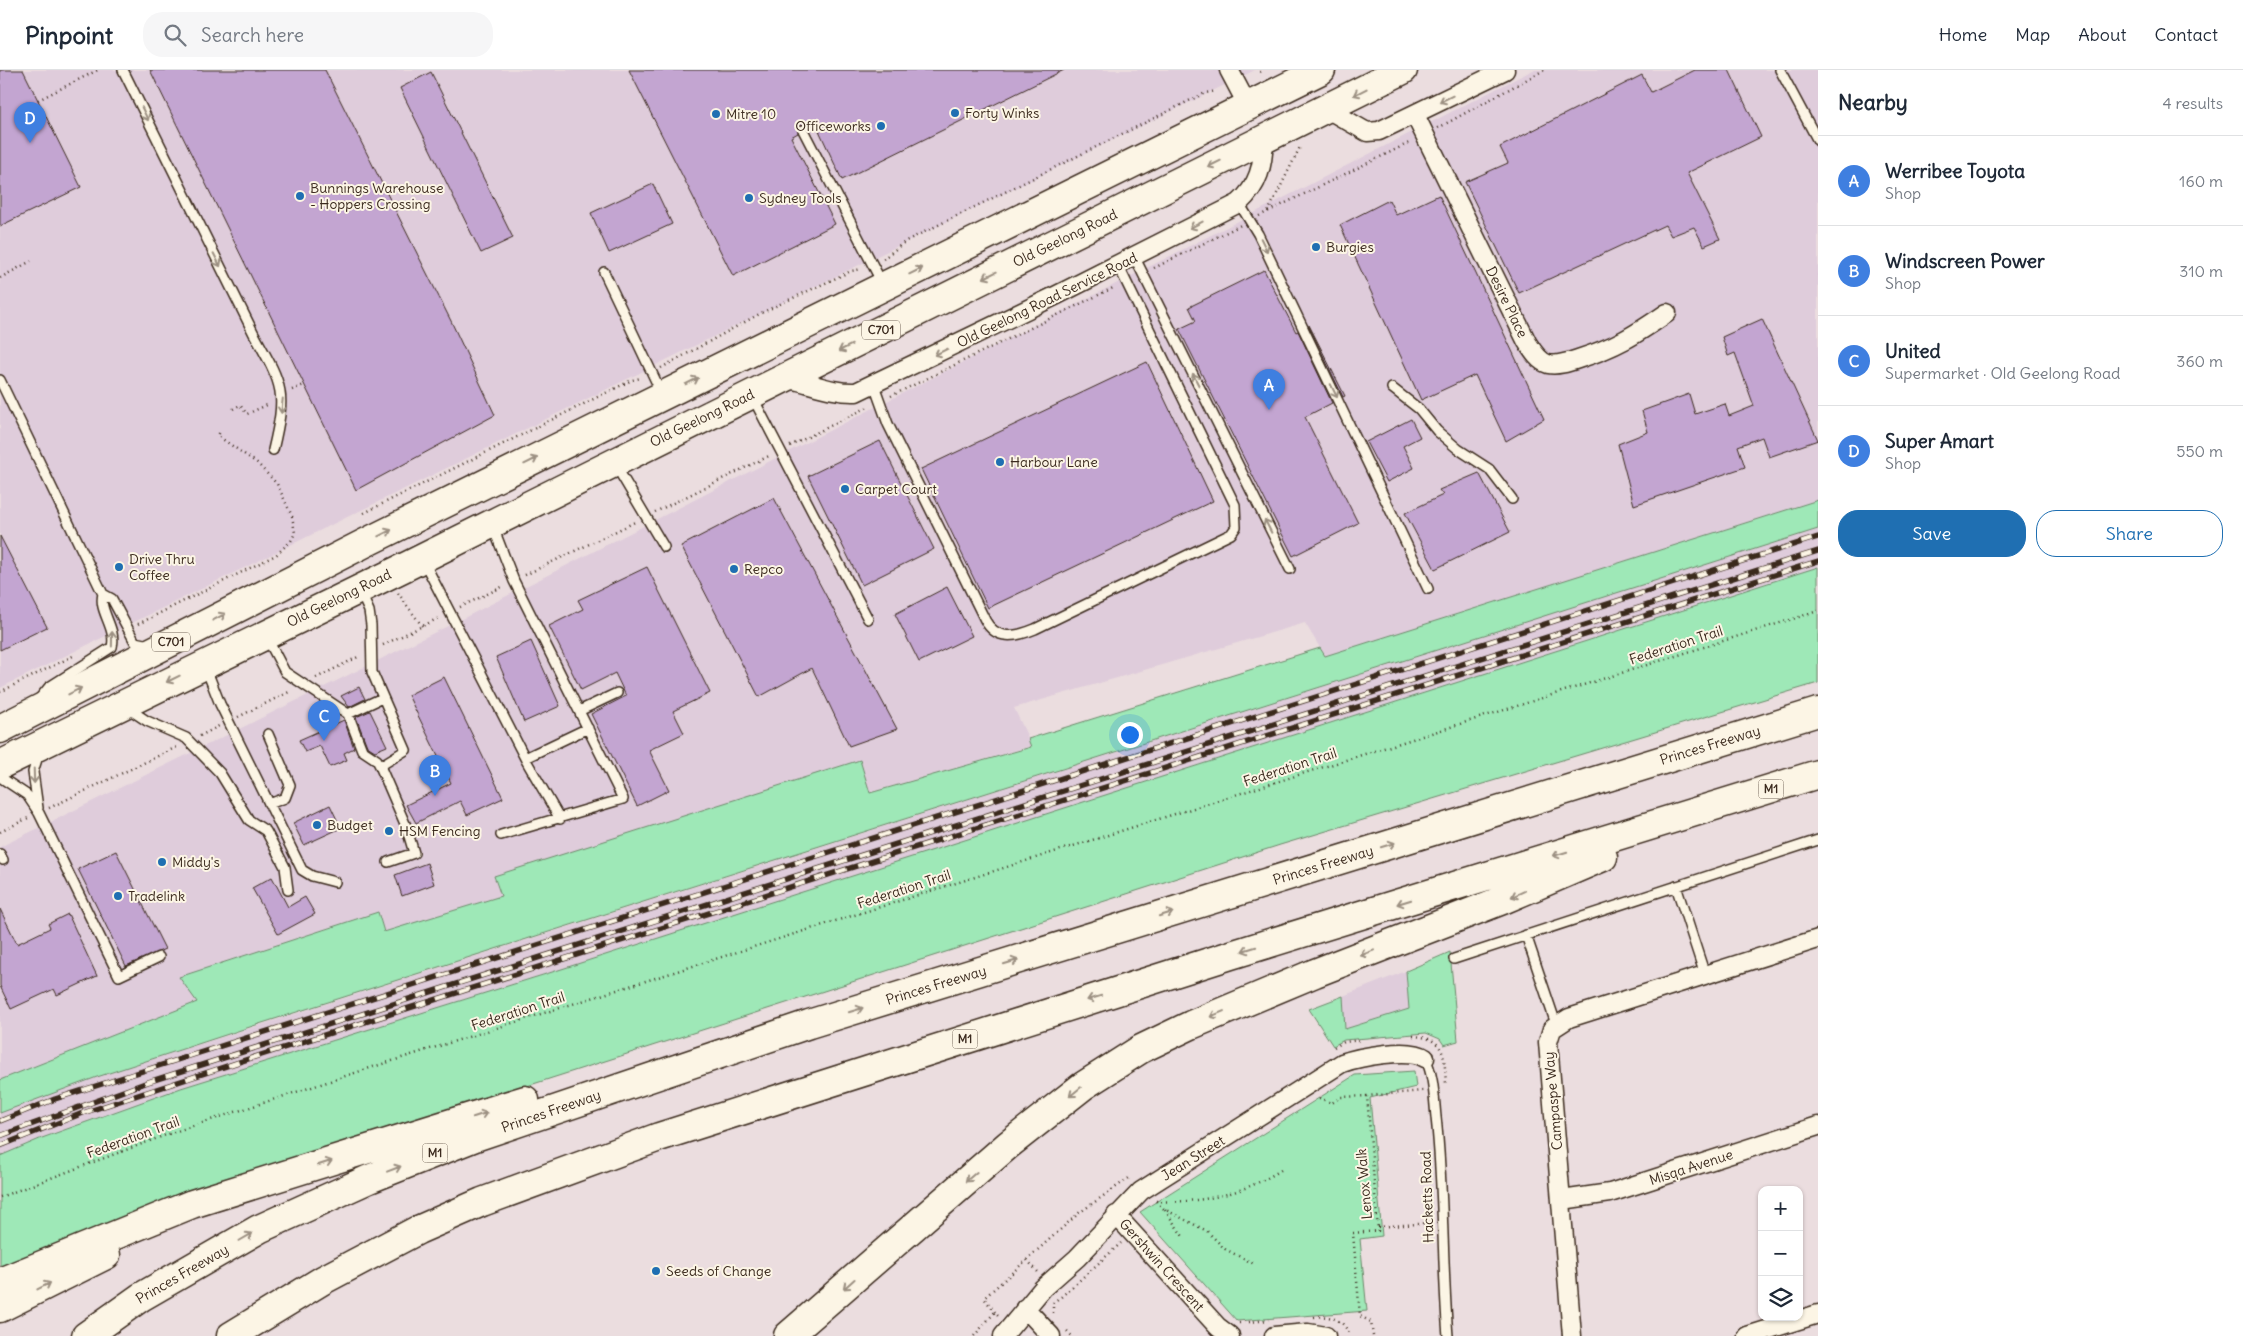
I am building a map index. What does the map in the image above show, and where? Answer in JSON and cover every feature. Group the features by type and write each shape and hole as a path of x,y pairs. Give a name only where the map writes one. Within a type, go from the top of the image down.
{"main road":[{"name":"C701","path":"0,729 341,555 596,429 657,384 878,275 1248,106 1321,70"},
{"name":"Old Geelong Road","path":"0,764 422,558 1328,109 1403,70"},
{"path":"1248,106 1264,140"},
{"path":"878,275 902,319"},
{"path":"657,384 679,429"},
{"path":"596,429 613,462"},
{"path":"341,555 359,588"},
{"name":"Princes Freeway","path":"86,1336 141,1297 259,1229 369,1179 558,1108 809,1024 1818,712"},
{"path":"0,747 13,750 38,745"},
{"name":"M1","path":"231,1336 323,1280 418,1230 482,1202 659,1137 1231,955 1818,774"},
{"path":"788,1336 1008,1145 1083,1086 1141,1049 1191,1025 1314,973 1505,899 1723,804"},
{"path":"0,1282 192,1204 235,1189 278,1178 531,1098 809,1024"},
{"path":"0,1308 107,1254 278,1178"}],"street":[{"path":"1229,70 1248,106"},
{"path":"1328,109 1367,132 1379,132 1414,115 1480,77 1505,70"},
{"name":"Desire Place","path":"1414,115 1536,357 1547,364 1560,364 1610,349 1631,338 1667,313"},
{"name":"Old Geelong Road Service Road","path":"784,378 804,381 844,393 856,392 874,385 1118,265 1239,203 1249,194 1260,173 1264,140"},
{"path":"1556,1024 1569,1018 1818,940"},
{"name":"Campaspe Way","path":"1556,1024 1549,1034 1548,1042 1572,1336"},
{"name":"Jean Street","path":"1002,1336 1043,1288 1087,1248 1116,1215 1151,1198 1342,1063 1365,1056 1413,1053 1424,1058"},
{"name":"Misqa Avenue","path":"1562,1200 1610,1193 1818,1126"},
{"name":"Gershwin Crescent","path":"1116,1215 1218,1327 1233,1330"},
{"path":"1025,1308 1051,1336"},
{"path":"1747,1336 1818,1314"},
{"path":"1274,1328 1326,1336"}],"lane":[{"path":"123,70 254,334 277,375 282,399 273,450"},
{"path":"1780,70 1818,141"},
{"path":"803,130 878,275"},
{"path":"1239,203 1258,234 1396,518 1428,589"},
{"path":"1134,256 1290,569"},
{"path":"874,385 888,424 985,620 989,627 998,635 1010,636 1035,629 1231,534 1236,527 1235,505 1118,265"},
{"path":"604,272 657,384"},
{"path":"0,380 103,594 112,599 135,642 161,647"},
{"path":"1392,388 1419,409 1437,431 1458,449 1489,470 1512,499"},
{"path":"751,394 868,618"},
{"path":"613,462 664,546"},
{"path":"492,523 514,581 623,799 501,835"},
{"path":"422,558 525,758 560,819"},
{"path":"359,588 369,612 372,672 406,750 380,766"},
{"path":"28,715 49,686 112,647 112,631 101,601 103,594"},
{"path":"265,634 285,672 348,714 362,750 377,760 406,826 414,853 388,862"},
{"path":"204,664 220,704 302,870 312,876 335,882"},
{"path":"579,711 617,693"},
{"path":"348,714 382,698"},
{"path":"122,704 147,721 186,738 220,773 249,820 266,831 285,867 288,890"},
{"path":"525,758 588,728"},
{"path":"268,734 290,785 285,798 269,804"},
{"path":"38,745 32,772 39,813"},
{"path":"0,777 27,795 39,813 119,976 159,957"},
{"path":"1454,959 1818,840"},
{"path":"1676,886 1705,975"},
{"path":"1526,935 1556,1024"},
{"name":"Hacketts Road","path":"1424,1058 1429,1066 1433,1090 1441,1164 1443,1280 1448,1336"}],"path":[{"path":"38,100 98,70"},
{"path":"364,513 632,380 657,384 763,312 851,271 878,275 885,258 906,241 1204,93 1217,91"},
{"path":"1268,212 1301,144"},
{"path":"0,278 30,261"},
{"path":"292,390 304,385"},
{"path":"233,409 240,405 246,414 272,403"},
{"path":"127,629 276,555 292,541 295,533 292,516 277,484 257,464 218,436 220,431"},
{"path":"393,586 422,626"},
{"name":"Federation Trail","path":"0,1197 174,1132 373,1067 1818,612"},
{"path":"0,692 78,653"},
{"path":"1325,1092 1317,1097 1332,1103 1341,1097 1433,1090"},
{"name":"Lenox Walk","path":"1367,1096 1378,1231 1353,1233 1360,1316 1371,1322 1372,1336"},
{"path":"1151,1198 1175,1202 1229,1194 1258,1184 1281,1170"},
{"path":"1151,1198 1162,1197"},
{"path":"1151,1198 1164,1209 1202,1228 1225,1248 1254,1264"},
{"path":"1164,1209 1184,1238"},
{"path":"1378,1227 1442,1222"},
{"path":"1060,1297 1132,1232"},
{"path":"1304,1317 1331,1317 1344,1324 1350,1336"},
{"path":"1233,1330 1274,1328"}],"shaded area":[{"path":"0,70 1255,70 0,688"},
{"path":"1533,70 1818,70 1818,500 1325,656 1305,623 1014,708 1032,746 869,793 860,761 494,877 501,896 384,932 378,912 180,977 198,1002 0,1080 0,847 464,618"},
{"path":"1818,529 1818,567 546,974 181,1088 42,1138 0,1156 0,1113 97,1077"},
{"path":"1406,971 1409,1009 1345,1029 1343,996"}],"green space":[{"path":"1818,500 1818,529 259,1024 97,1077 0,1113 0,1080 197,1002 179,977 378,912 384,932 501,896 494,876 860,760 870,793 1031,747 1028,739 1320,648 1325,656"},
{"path":"1818,567 1818,683 1280,845 174,1199 0,1271 0,1156 42,1138 181,1088 546,974"},
{"path":"1450,952 1458,1041 1444,1045 1440,1039 1426,1033 1344,1040 1333,1046 1309,1009 1343,996 1345,1029 1409,1009 1406,971"},
{"path":"1414,1071 1416,1087 1370,1098 1382,1236 1360,1239 1367,1311 1237,1321 1140,1212 1355,1075"}],"building":[{"path":"0,70 23,70 81,187 0,226"},
{"name":"Bunnings Warehouse - Hoppers Crossing","path":"150,70 325,70 451,321 495,415 356,490"},
{"path":"629,70 1064,70 842,180 816,124 809,127 804,124 800,125 798,133 791,137 835,224 733,276"},
{"path":"1695,70 1729,70 1761,137 1687,173 1720,239 1704,246 1694,227 1671,236 1665,225 1519,293 1465,182 1508,163 1500,147 1642,75 1651,92"},
{"path":"431,72 513,238 481,253 400,88"},
{"path":"653,184 672,224 609,253 591,213"},
{"path":"1439,195 1544,419 1506,441 1475,375 1421,400 1340,225 1389,200 1396,215"},
{"path":"1264,270 1296,332 1298,331 1332,403 1305,417 1358,523 1293,556 1179,329 1196,321 1189,307"},
{"path":"1762,319 1818,440 1769,457 1762,437 1738,446 1745,467 1634,505 1618,444 1648,432 1642,411 1689,394 1695,414 1725,404 1729,416 1754,406 1735,353 1728,356 1722,337"},
{"path":"1309,326 1345,396 1343,397"},
{"path":"1147,362 1213,501 988,608 921,469"},
{"path":"1411,419 1420,437 1403,446 1414,468 1387,482 1366,442"},
{"path":"880,441 934,549 862,585 808,476"},
{"path":"1479,473 1510,532 1435,569 1405,513 1443,495 1439,490"},
{"path":"774,498 897,729 849,746 812,668 759,697 681,546"},
{"path":"0,536 47,627 0,650"},
{"path":"647,567 710,693 673,711 684,733 649,750 669,790 637,806 591,714 626,696 615,673 581,690 549,626 583,609 578,600"},
{"path":"947,587 972,636 919,662 895,614"},
{"path":"531,641 560,706 524,722 496,657"},
{"path":"444,677 503,798 467,815 460,801 416,823 406,805 451,783 408,695"},
{"path":"359,687 365,699 349,707 341,696"},
{"path":"370,711 387,746 375,751 367,746 356,717"},
{"path":"344,720 354,748 344,753 347,760 330,767 320,746 305,752 299,740"},
{"name":"Budget","path":"330,805 341,828 304,845 293,823"},
{"path":"116,851 165,949 126,966 78,869"},
{"path":"427,863 434,884 402,896 395,875"},
{"path":"272,877 288,907 305,897 315,914 278,934 252,888"},
{"path":"0,909 17,944 50,928 48,924 68,914 97,976 57,995 54,989 11,1009 0,986"}],"railway":[{"path":"0,1121 55,1099 1818,537"},
{"path":"0,1136 148,1082 1818,551"},
{"path":"0,1146 83,1113 239,1062 1818,561"}],"place":[{"name":"Forty Winks","path":"955,113"},
{"name":"Mitre 10","path":"716,114"},
{"name":"Officeworks","path":"881,126"},
{"name":"Super Amart","path":"30,143"},
{"name":"Bunnings Warehouse - Hoppers Crossing","path":"300,196"},
{"name":"Sydney Tools","path":"749,198"},
{"name":"Burgies","path":"1316,247"},
{"name":"Werribee Toyota","path":"1269,410"},
{"name":"Harbour Lane","path":"1000,462"},
{"name":"Carpet Court","path":"845,489"},
{"name":"Drive Thru Coffee","path":"119,567"},
{"name":"Repco","path":"734,569"},
{"name":"United","path":"324,741"},
{"name":"Windscreen Power","path":"435,796"},
{"name":"Budget","path":"317,825"},
{"name":"HSM Fencing","path":"389,831"},
{"name":"Middy's","path":"162,862"},
{"name":"Tradelink","path":"118,896"},
{"name":"Seeds of Change","path":"656,1271"}]}
